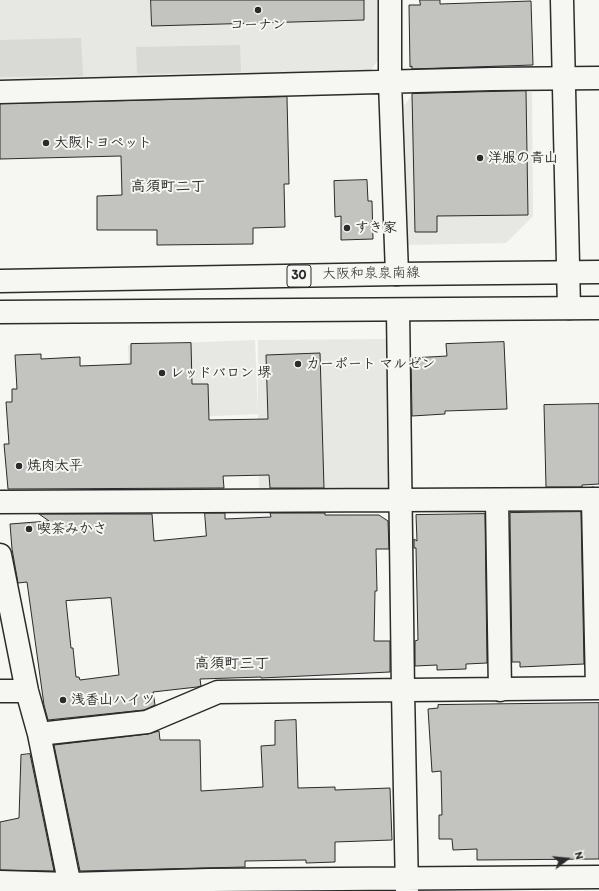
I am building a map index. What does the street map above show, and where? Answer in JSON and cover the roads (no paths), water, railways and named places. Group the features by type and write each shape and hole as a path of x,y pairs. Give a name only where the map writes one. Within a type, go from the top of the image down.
{"street":[{"path":"390,0 390,82 397,274"},
{"path":"562,0 569,308"},
{"path":"0,92 492,79 564,80 599,78"},
{"name":"大阪和泉泉南線","path":"0,281 599,272"},
{"path":"0,312 599,308"},
{"path":"398,310 407,884"},
{"path":"0,502 596,499 598,688 218,692 147,722 39,734"},
{"path":"497,500 500,690"},
{"path":"0,555 27,691 39,734 71,888"},
{"path":"0,691 27,691"},
{"path":"6,885 71,888 208,885 407,884 599,877"}],"place":[{"name":"コーナン","path":"258,10"},
{"name":"大阪トヨペット","path":"46,143"},
{"name":"洋服の青山","path":"480,158"},
{"name":"すき家","path":"347,228"},
{"name":"カーポート マルゼン","path":"298,364"},
{"name":"レッドバロン 堺","path":"162,373"},
{"name":"焼肉太平","path":"19,466"},
{"name":"喫茶みかさ","path":"29,529"},
{"name":"浅香山ハイツ","path":"63,700"}],"district":[{"name":"高須町二丁","path":"168,187"},
{"name":"高須町三丁","path":"232,664"}]}
